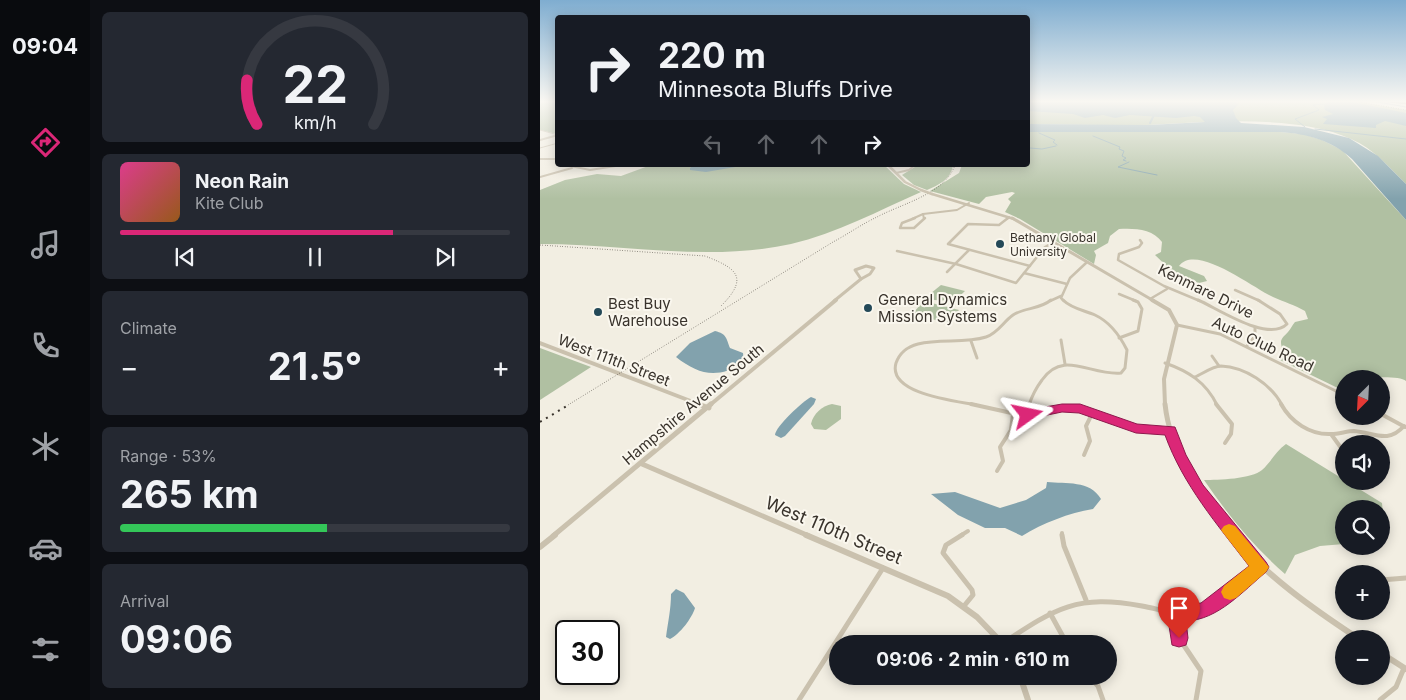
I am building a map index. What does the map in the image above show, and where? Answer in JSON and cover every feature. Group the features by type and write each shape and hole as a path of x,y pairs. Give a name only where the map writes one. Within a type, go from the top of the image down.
{"street":[{"path":"547,134 553,136"},
{"path":"540,140 553,136"},
{"path":"540,148 555,144"},
{"path":"540,160 555,159"},
{"path":"540,177 573,168 594,170 611,167"},
{"path":"890,167 906,182 921,190 1010,216 1086,263 1169,310 1175,318 1177,325 1165,363 1163,396 1170,430 1183,463 1198,489 1260,567 1308,606 1345,630"},
{"path":"896,172 909,170 913,167"},
{"path":"923,214 925,218 920,224 907,229 900,228 902,223 923,214 959,209 969,204"},
{"path":"1010,216 1000,225 968,224 948,244 1030,266"},
{"name":"Kenmare Drive","path":"1140,240 1142,243 1139,247 1119,254 1115,258 1168,288 1207,304 1238,323 1255,328 1282,329 1288,322 1283,316 1259,301 1235,290"},
{"path":"897,251 956,264 957,266 1016,283 1045,247 1054,242"},
{"path":"947,272 970,250"},
{"path":"1061,296 1077,268 1086,263"},
{"name":"Hampshire Avenue South","path":"540,547 642,464 861,279 870,274 874,268 866,266 856,268 855,270 861,279"},
{"path":"1024,273 1067,284"},
{"path":"1150,299 1168,288"},
{"path":"1119,294 1138,302 1142,308 1138,331 1132,335 1119,338"},
{"path":"1028,415 1032,398 1043,375 1050,368 1066,364 1112,374 1121,373 1125,368 1128,354 1119,338 1101,318 1071,306 1061,296"},
{"path":"1061,296 1051,298 1039,308 1019,312 1010,317 997,332 985,338 971,341 933,341 913,346 900,356 895,370 901,381 913,391 1013,414 1028,415 1068,408 1094,412 1136,428 1170,430"},
{"name":"Auto Club Road","path":"1177,325 1211,331 1246,346 1335,390"},
{"path":"1246,346 1255,336 1255,328"},
{"path":"1061,340 1066,364"},
{"path":"971,341 977,358"},
{"name":"West 111th Street","path":"540,344 709,408"},
{"path":"1212,356 1219,366"},
{"path":"1165,363 1180,367 1195,377 1213,394 1217,406 1232,424 1232,434 1225,443"},
{"path":"1195,377 1219,366 1242,370 1255,376 1276,393 1286,413 1296,423 1310,430 1331,434 1353,432 1389,437 1405,427 1390,419"},
{"path":"1084,455 1090,446 1086,426 1094,412"},
{"path":"997,471 1002,462 1000,447 1011,430 1013,414"},
{"path":"1331,434 1335,440"},
{"name":"West 110th Street","path":"642,464 927,586 964,606 994,635"},
{"path":"964,606 973,595 972,590 942,553 946,545 968,531"},
{"path":"1062,533 1064,546 1086,600"},
{"path":"1017,635 1050,613 1073,602 1086,600 1113,600 1176,613 1198,612 1207,609 1260,567"},
{"path":"799,700 884,568"},
{"path":"1390,579 1406,578"},
{"path":"1050,613 1062,635"},
{"path":"1176,613 1179,638 1201,671 1196,700"},
{"path":"1380,700 1391,694 1398,686 1405,668 1390,659"},
{"path":"1023,685 1028,700"},
{"path":"1097,685 1104,700"}],"green space":[{"path":"1030,134 1299,134 1322,140 1342,150 1406,220 1406,381 1390,377 1390,370 1335,370 1335,387 1278,359 1283,354 1281,342 1295,322 1308,319 1305,311 1273,297 1211,263 1187,260 1179,266 1204,276 1207,281 1199,283 1177,276 1155,255 1161,252 1162,242 1154,234 1137,229 1119,229 1110,236 1108,243 1094,251 1096,255 1094,264 1020,219 1005,212 1011,202 1008,199 1015,193 986,197 979,204 930,191 959,173 961,167 1030,167"},
{"path":"1336,134 1406,134 1406,184 1381,159 1351,139"},
{"path":"646,167 886,167 904,184 921,192 825,234 791,244 760,249 729,252 697,252 540,244 540,190 565,180 597,174 621,176"},
{"path":"915,167 953,167 947,178 940,184 927,190 914,185 902,175"},
{"path":"941,285 965,291 961,295 946,300 925,298"},
{"path":"924,301 959,310 947,323 912,314"},
{"path":"540,348 591,367 540,400"},
{"path":"832,404 841,406 841,419 826,430 814,429 811,424 818,411"},
{"path":"1286,444 1335,474 1335,490 1361,490 1377,500 1335,500 1335,545 1320,546 1295,555 1285,574 1241,530 1204,480 1234,478 1257,473 1265,467"}],"water":[{"path":"1297,134 1331,134 1349,138 1378,156 1406,184 1406,220 1344,152 1319,139"},
{"path":"735,167 706,172 690,170 690,168"},
{"path":"715,331 724,335 730,348 743,353 744,363 725,371 708,373 693,368 676,357 690,343"},
{"path":"811,397 816,399 814,404 785,436 781,438 775,435 784,421"},
{"path":"1047,482 1084,486 1091,489 1101,499 1093,509 1056,519 1022,536 1005,528 985,528 958,515 931,494 955,492 1000,508 1026,500 1046,488"},
{"path":"676,589 684,593 695,608 685,625 670,639 666,637 671,594"}],"waterway":[{"path":"1041,134 1055,140 1053,142 1057,145"},
{"path":"1357,134 1406,139"},
{"path":"1093,136 1120,147 1119,149 1124,151 1122,156 1126,158 1123,160 1126,161"},
{"path":"1030,148 1042,149 1056,146"},
{"path":"1129,162 1118,167 1157,175"}],"railway":[{"path":"568,405 833,242 871,220 932,191 942,184 954,167"},
{"path":"540,245 705,256 725,265 736,275 735,288 721,306"},
{"path":"540,422 570,404"}],"slow traffic":[{"path":"1229,530 1260,567 1230,592"}],"place":[{"name":"Bethany Global University","path":"1000,244"},
{"name":"General Dynamics Mission Systems","path":"868,308"},
{"name":"Best Buy Warehouse","path":"598,312"}],"route":[{"path":"1028,415 1062,408 1080,408 1098,413 1130,427 1143,430 1170,430 1179,455 1198,489 1211,508 1260,567 1221,600 1207,609 1185,614 1176,613 1179,638"}]}
